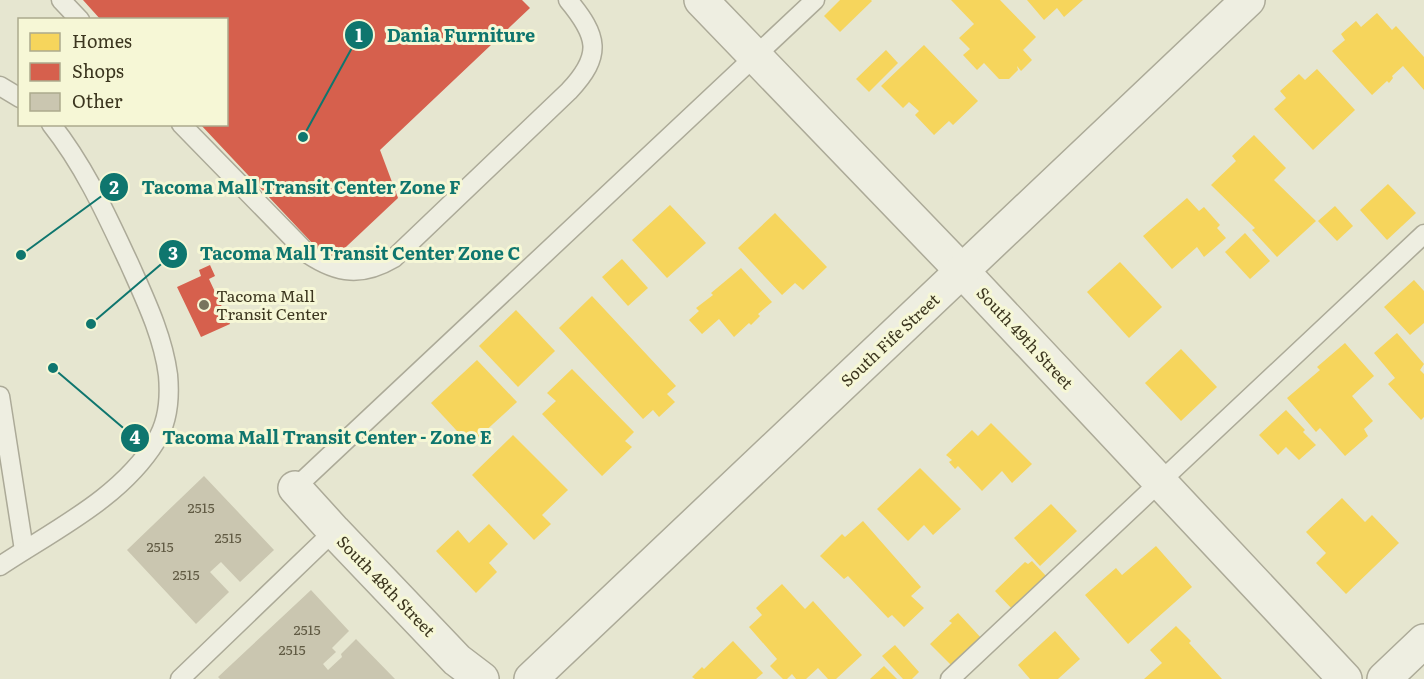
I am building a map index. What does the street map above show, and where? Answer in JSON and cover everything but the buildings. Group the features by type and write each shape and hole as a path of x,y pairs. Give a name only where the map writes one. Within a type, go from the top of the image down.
{"street":[{"name":"South 49th Street","path":"702,0 963,272 1345,679"},
{"name":"South Fife Street","path":"531,679 1248,0"},
{"name":"South 48th Street","path":"295,488 458,660 482,679"},
{"path":"1384,679 1424,641"}],"lane":[{"path":"61,0 78,18"},
{"path":"183,126 308,254 332,268 346,271 360,271 383,265 394,258 569,91 588,68 592,57 591,36 568,0"},
{"path":"295,488 815,0"},
{"path":"0,86 18,97"},
{"path":"0,566 85,510 128,476 157,440 165,423 168,398 168,375 161,346 137,281 97,194 71,150 53,126"},
{"path":"950,679 1424,234"},
{"path":"0,396 24,550"},
{"path":"180,679 334,531"}],"place":[{"name":"Dania Furniture","path":"303,137"},
{"name":"Tacoma Mall Transit Center Zone F","path":"21,255"},
{"name":"Tacoma Mall Transit Center","path":"204,305"},
{"name":"Tacoma Mall Transit Center Zone C","path":"91,324"},
{"name":"Tacoma Mall Transit Center - Zone E","path":"53,368"}]}
